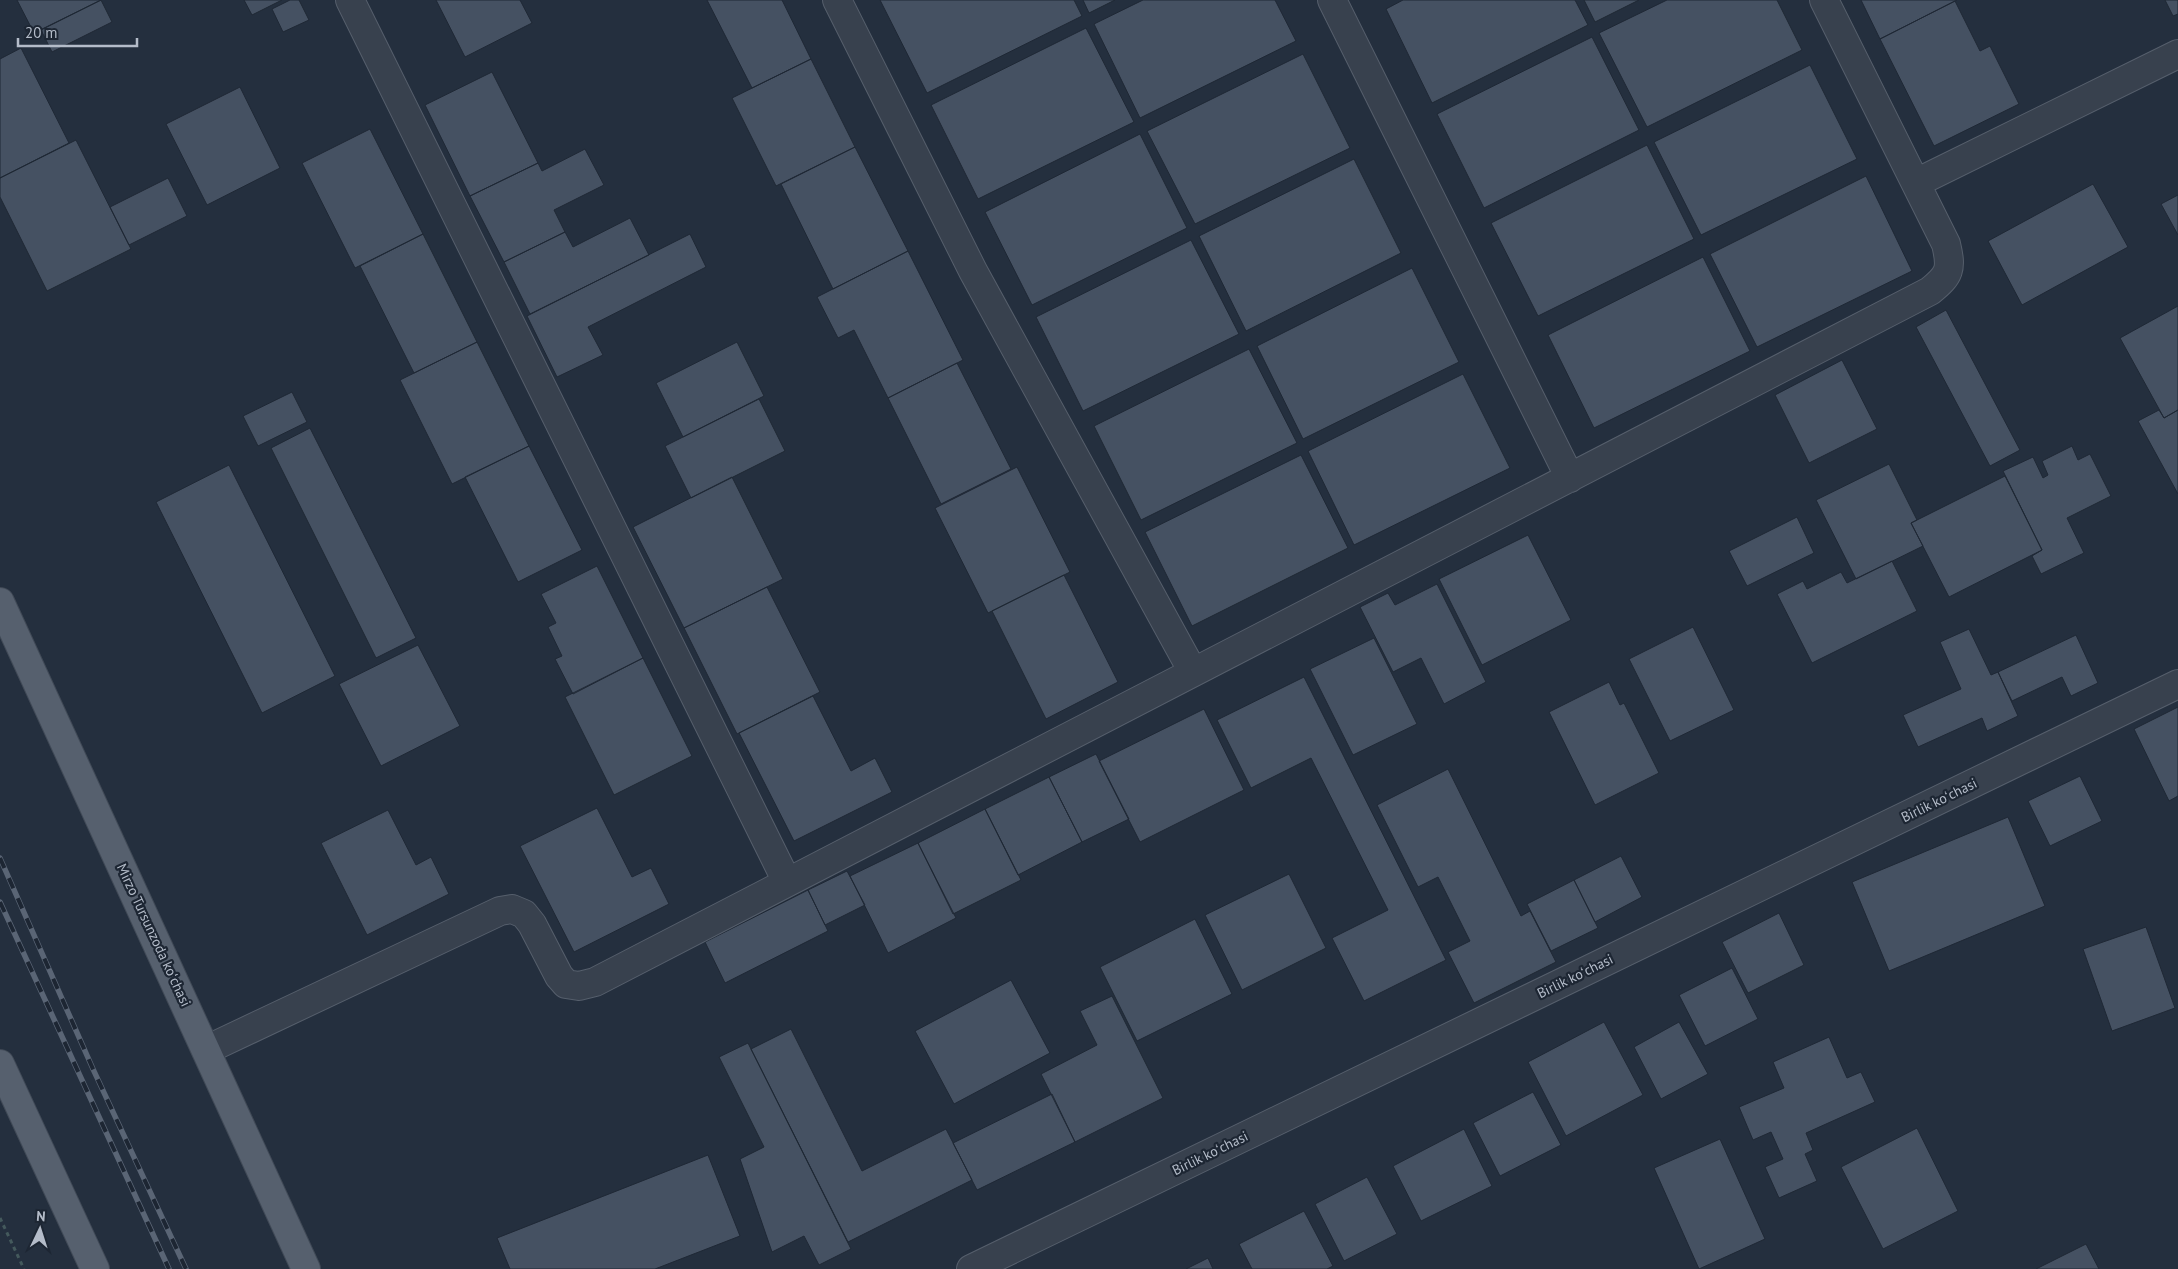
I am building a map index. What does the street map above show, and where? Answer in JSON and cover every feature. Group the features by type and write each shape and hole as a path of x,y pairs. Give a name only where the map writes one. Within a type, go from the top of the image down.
{"main road":[{"name":"Mirzo Tursunzoda koʻchasi","path":"0,602 306,1269"},
{"path":"0,1064 95,1269"}],"street":[{"path":"350,0 787,882"},
{"path":"837,0 973,271 1193,672"},
{"path":"1332,0 1570,478"},
{"path":"206,1050 500,911 512,909 524,914 532,924 559,976 566,984 579,986 595,982 1930,291 1945,279 1951,263 1946,244 1824,0"},
{"path":"1916,183 2178,54"},
{"name":"Birlik koʻchasi","path":"972,1269 2178,684"}],"path":[{"path":"0,1218 24,1269"}],"building":[{"path":"17,0 101,0 34,33"},
{"path":"101,0 112,22 52,52 41,30"},
{"path":"244,0 282,0 252,15"},
{"path":"290,0 299,0 309,20 283,32 272,9"},
{"path":"436,0 520,0 532,23 465,57"},
{"path":"707,0 782,0 811,59 752,88"},
{"path":"880,0 1074,0 1082,16 927,93"},
{"path":"1083,0 1115,0 1089,13"},
{"path":"1143,0 1275,0 1296,41 1140,118 1094,24"},
{"path":"1403,0 1575,0 1588,25 1432,103 1386,9"},
{"path":"1584,0 1639,0 1595,22"},
{"path":"1667,0 1777,0 1802,50 1647,127 1599,33"},
{"path":"1861,0 1957,0 1880,39"},
{"path":"2165,0 2178,0 2178,14 2173,16"},
{"path":"1955,1 1980,51 1990,46 2019,104 1934,146 1880,39"},
{"path":"1086,28 1134,122 978,199 931,105"},
{"path":"1592,37 1639,130 1484,208 1437,114"},
{"path":"21,48 69,143 0,178 0,59"},
{"path":"1303,54 1350,148 1195,224 1147,131"},
{"path":"811,59 855,147 776,186 732,98"},
{"path":"1810,65 1857,159 1701,235 1654,142"},
{"path":"492,72 538,163 470,196 425,105"},
{"path":"240,87 280,168 207,205 166,124"},
{"path":"370,129 423,234 355,268 302,163"},
{"path":"1140,134 1187,228 1032,305 985,212"},
{"path":"76,140 131,249 47,291 0,197 0,178"},
{"path":"1647,145 1694,239 1538,316 1491,223"},
{"path":"855,147 908,251 833,289 781,184"},
{"path":"585,149 604,185 554,210 565,232 504,262 470,196 538,163 542,171"},
{"path":"1354,159 1401,253 1246,331 1199,236"},
{"path":"1866,176 1912,271 1757,347 1710,254"},
{"path":"168,178 187,216 129,245 110,207"},
{"path":"2093,184 2128,247 2022,305 1988,241"},
{"path":"2178,195 2178,235 2161,204"},
{"path":"630,218 649,255 530,314 504,262 565,232 573,247"},
{"path":"423,234 477,342 414,373 360,266"},
{"path":"690,234 706,267 588,327 603,355 557,377 527,316"},
{"path":"1191,240 1239,334 1083,411 1036,317"},
{"path":"908,251 963,360 888,398 854,330 838,338 817,297"},
{"path":"1703,257 1750,351 1594,428 1548,335"},
{"path":"1412,268 1459,362 1303,439 1257,346"},
{"path":"2178,306 2178,410 2164,418 2120,338"},
{"path":"1946,310 2020,450 1990,466 1916,327"},
{"path":"477,342 529,446 452,484 400,380"},
{"path":"737,342 764,396 683,437 656,383"},
{"path":"1249,349 1297,443 1141,520 1094,426"},
{"path":"1842,360 1877,429 1809,463 1775,395"},
{"path":"957,363 1011,469 941,504 888,398"},
{"path":"1463,374 1510,468 1354,545 1308,451"},
{"path":"292,392 307,422 258,446 243,416"},
{"path":"759,399 785,451 691,498 665,446"},
{"path":"2159,410 2164,418 2178,410 2178,494 2138,421"},
{"path":"310,428 416,638 376,658 271,448"},
{"path":"529,446 582,550 518,582 465,477"},
{"path":"2072,446 2078,460 2090,454 2111,496 2067,518 2084,553 2041,574 2032,556 2042,550 2003,471 2033,457 2043,478 2048,475 2042,461"},
{"path":"1301,455 1348,548 1192,626 1145,532"},
{"path":"1889,464 1917,520 1911,523 1923,546 1856,579 1816,500"},
{"path":"229,465 335,676 262,713 156,502"},
{"path":"1017,467 1070,572 988,613 935,508"},
{"path":"2005,476 2042,550 1949,597 1911,523"},
{"path":"732,477 783,579 684,628 633,527"},
{"path":"1797,517 1814,553 1747,586 1729,551"},
{"path":"1528,535 1571,620 1482,665 1439,579"},
{"path":"1892,561 1917,611 1812,663 1777,594 1803,581 1807,589 1841,572 1847,583"},
{"path":"597,566 643,658 573,694 555,659 562,656 548,627 556,623 541,594"},
{"path":"1064,575 1118,682 1046,719 992,611"},
{"path":"1437,584 1486,682 1444,704 1421,658 1393,672 1360,607 1388,593 1395,605"},
{"path":"767,587 820,692 737,734 684,628"},
{"path":"1693,627 1734,710 1670,741 1629,659"},
{"path":"1969,629 1991,675 1998,672 2018,716 1987,731 1982,718 1918,747 1903,715 1961,689 1940,642"},
{"path":"2076,635 2098,683 2071,696 2062,677 2012,701 1998,672"},
{"path":"1374,638 1417,724 1353,755 1310,669"},
{"path":"418,645 460,726 381,766 339,684"},
{"path":"643,658 692,756 614,795 565,697"},
{"path":"1304,677 1446,960 1364,1001 1332,938 1388,910 1311,758 1251,788 1217,720"},
{"path":"1609,682 1620,705 1624,703 1659,773 1595,805 1549,712"},
{"path":"813,696 851,771 875,758 892,792 794,841 739,733"},
{"path":"2178,707 2178,796 2169,801 2134,729"},
{"path":"1204,709 1244,790 1140,842 1099,761"},
{"path":"1096,754 1129,819 1082,842 1049,777"},
{"path":"1448,769 1521,916 1530,911 1556,962 1474,1003 1448,952 1470,941 1438,877 1418,887 1377,805"},
{"path":"2080,776 2102,821 2050,846 2028,801"},
{"path":"1049,777 1082,842 1018,875 985,809"},
{"path":"597,808 632,877 651,868 669,904 574,952 520,846"},
{"path":"985,809 1021,880 953,914 918,843"},
{"path":"388,810 416,865 431,857 449,894 367,935 321,843"},
{"path":"2008,817 2045,906 1889,971 1852,882"},
{"path":"918,843 956,918 888,953 850,876"},
{"path":"1621,856 1642,897 1595,922 1574,880"},
{"path":"847,871 865,905 825,925 808,890"},
{"path":"1289,874 1326,948 1242,990 1205,915"},
{"path":"1574,880 1598,928 1551,951 1527,904"},
{"path":"808,890 828,931 725,983 705,942"},
{"path":"1779,913 1804,965 1748,993 1722,942"},
{"path":"1195,919 1232,994 1137,1041 1100,967"},
{"path":"2146,927 2175,1008 2112,1031 2083,949"},
{"path":"1732,968 1758,1019 1705,1046 1679,995"},
{"path":"1011,980 1050,1053 954,1104 915,1031"},
{"path":"1112,996 1163,1098 1075,1142 1041,1074 1097,1045 1080,1011"},
{"path":"1604,1022 1643,1095 1566,1136 1528,1062"},
{"path":"1679,1022 1708,1074 1661,1099 1634,1047"},
{"path":"791,1029 862,1171 946,1129 972,1180 848,1242 751,1049"},
{"path":"1829,1037 1847,1078 1861,1072 1875,1102 1806,1133 1813,1150 1805,1154 1817,1181 1779,1198 1765,1167 1783,1159 1771,1132 1753,1140 1739,1107 1784,1088 1773,1062"},
{"path":"748,1043 851,1249 819,1265 804,1236 772,1252 740,1159 764,1147 719,1057"},
{"path":"1533,1092 1561,1145 1500,1176 1473,1123"},
{"path":"1052,1094 1075,1142 977,1190 953,1143"},
{"path":"1917,1128 1958,1211 1883,1249 1841,1167"},
{"path":"1464,1129 1492,1186 1421,1221 1393,1166"},
{"path":"1720,1139 1765,1239 1699,1269 1654,1168"},
{"path":"708,1155 740,1236 655,1269 510,1269 497,1238"},
{"path":"1367,1177 1397,1234 1344,1261 1315,1204"},
{"path":"1304,1211 1333,1266 1327,1269 1252,1269 1239,1244"},
{"path":"2086,1244 2099,1269 2036,1269"},
{"path":"1208,1258 1213,1269 1186,1269"}],"railway":[{"path":"0,858 93,1069 186,1269"},
{"path":"0,902 169,1269"}]}
